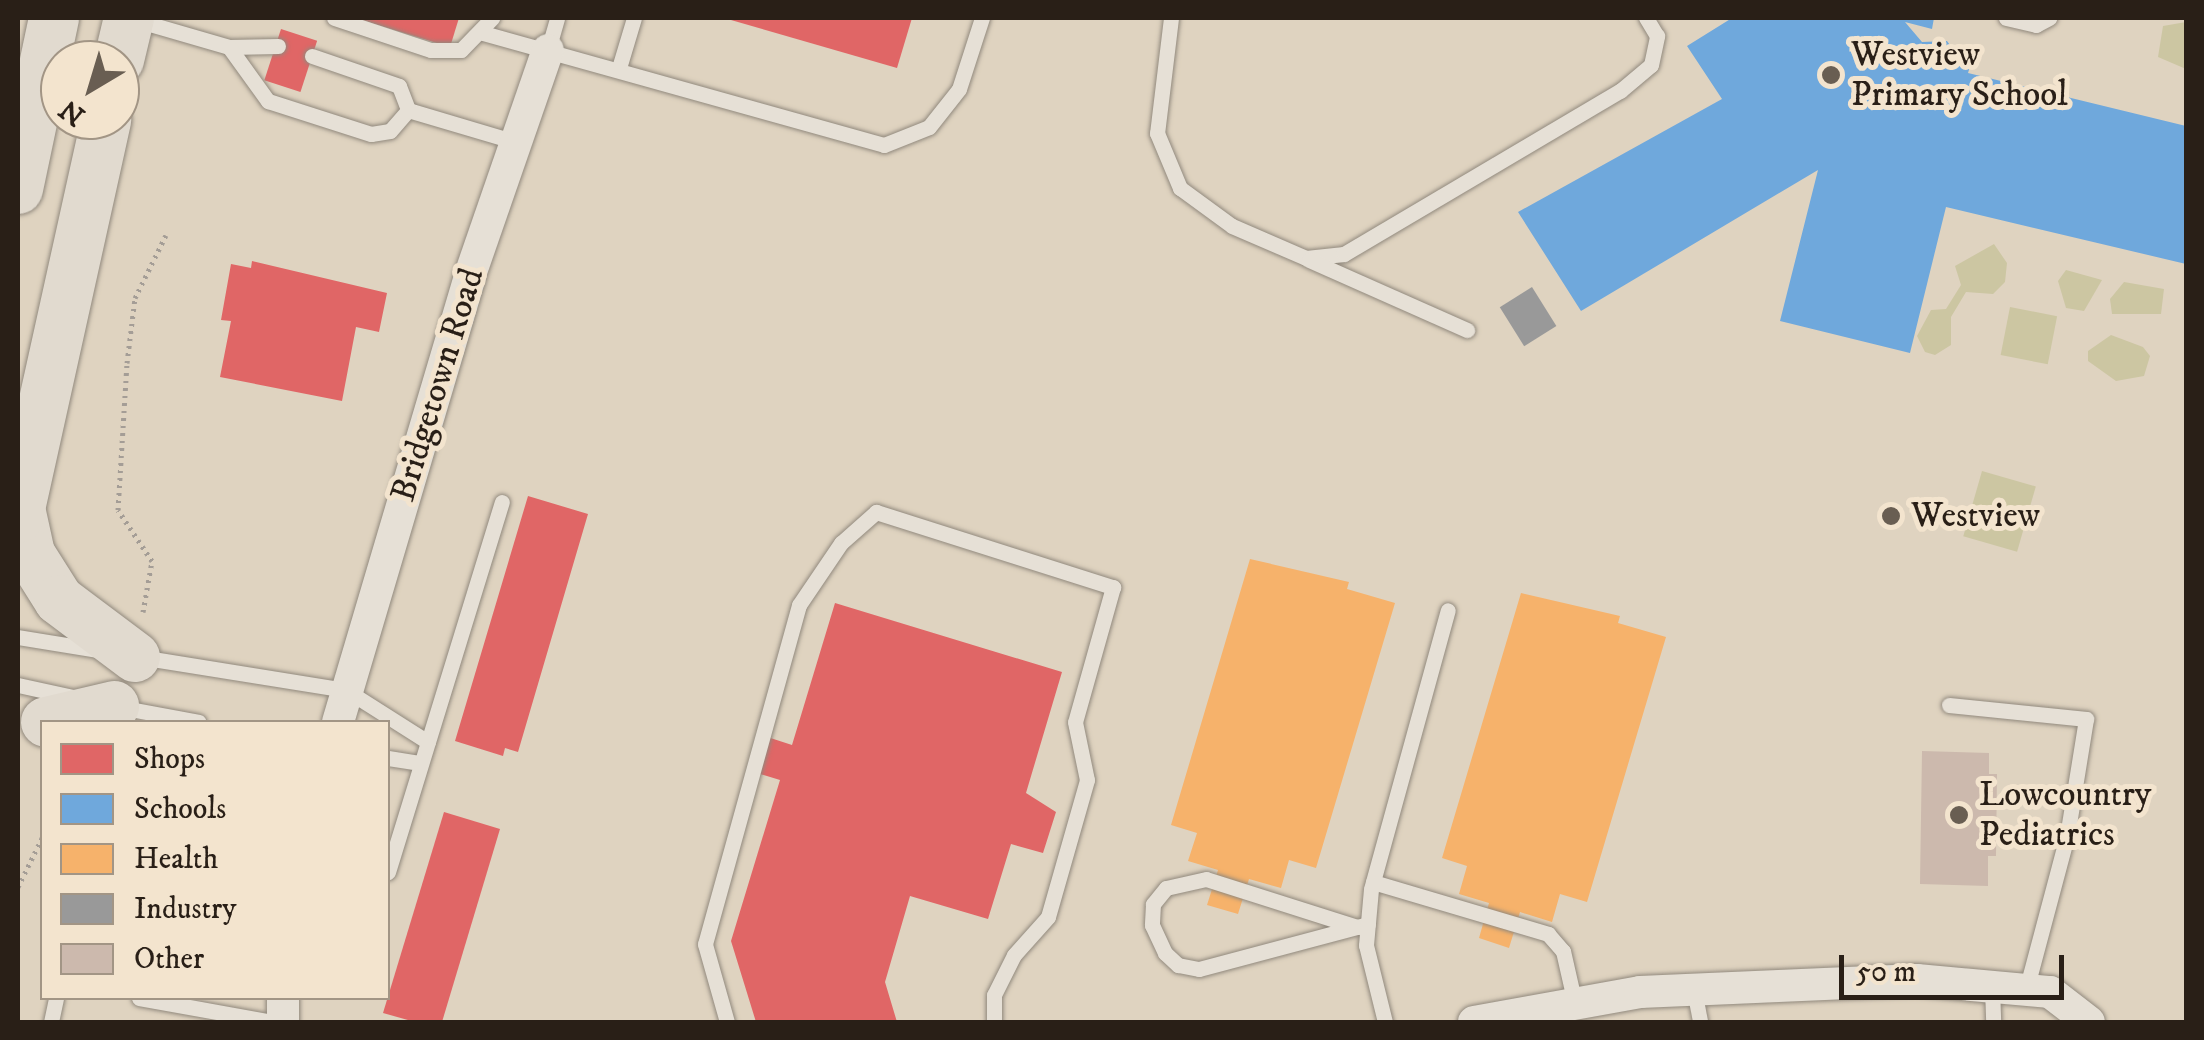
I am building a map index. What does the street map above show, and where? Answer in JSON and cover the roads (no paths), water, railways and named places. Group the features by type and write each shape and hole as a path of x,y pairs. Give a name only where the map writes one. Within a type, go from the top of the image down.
{"main road":[{"path":"18,189 36,70 54,18"},
{"path":"102,140 19,513 30,554 59,600 134,656"},
{"path":"56,720 114,706"}],"street":[{"name":"Bridgetown Road","path":"338,720 516,142 548,50"},
{"path":"1474,1022 1575,1004 1694,990 1917,980 2050,992 2089,1022"}],"lane":[{"path":"129,18 229,47 278,46"},
{"path":"334,18 431,50 461,50 483,33 492,18"},
{"path":"548,50 558,18"},
{"path":"619,68 634,18"},
{"path":"483,33 884,145 928,128 949,102 982,18"},
{"path":"1171,18 1157,133 1180,188 1232,226 1467,330"},
{"path":"1306,258 1344,254 1620,92 1650,64 1657,36 1646,18"},
{"path":"2006,18 2036,25 2049,18"},
{"path":"229,47 268,101 371,134 390,131 408,110"},
{"path":"312,56 398,86 408,110"},
{"path":"408,110 516,142"},
{"path":"390,865 502,502"},
{"path":"727,1022 705,944 799,605 841,543 876,512 1114,587 1075,722 1087,780 1048,917 1014,955 994,995 994,1022"},
{"path":"1385,1022 1362,926 1448,610"},
{"path":"18,636 346,690 428,742"},
{"path":"18,686 172,720"},
{"path":"1949,704 2086,719 2067,836 2026,990"},
{"path":"390,758 421,763"},
{"path":"1206,879 1362,926 1198,969 1178,965 1165,953 1152,925 1153,904 1166,888 1206,879"},
{"path":"1373,882 1548,934 1562,951 1575,1004"},
{"path":"1992,986 1993,1022"},
{"path":"1694,990 1700,1022"},
{"path":"186,1002 272,1022"}],"place":[{"name":"Westview Primary School","path":"1831,75"},
{"name":"Westview","path":"1891,516"},
{"name":"Lowcountry Pediatrics","path":"1959,815"}]}
